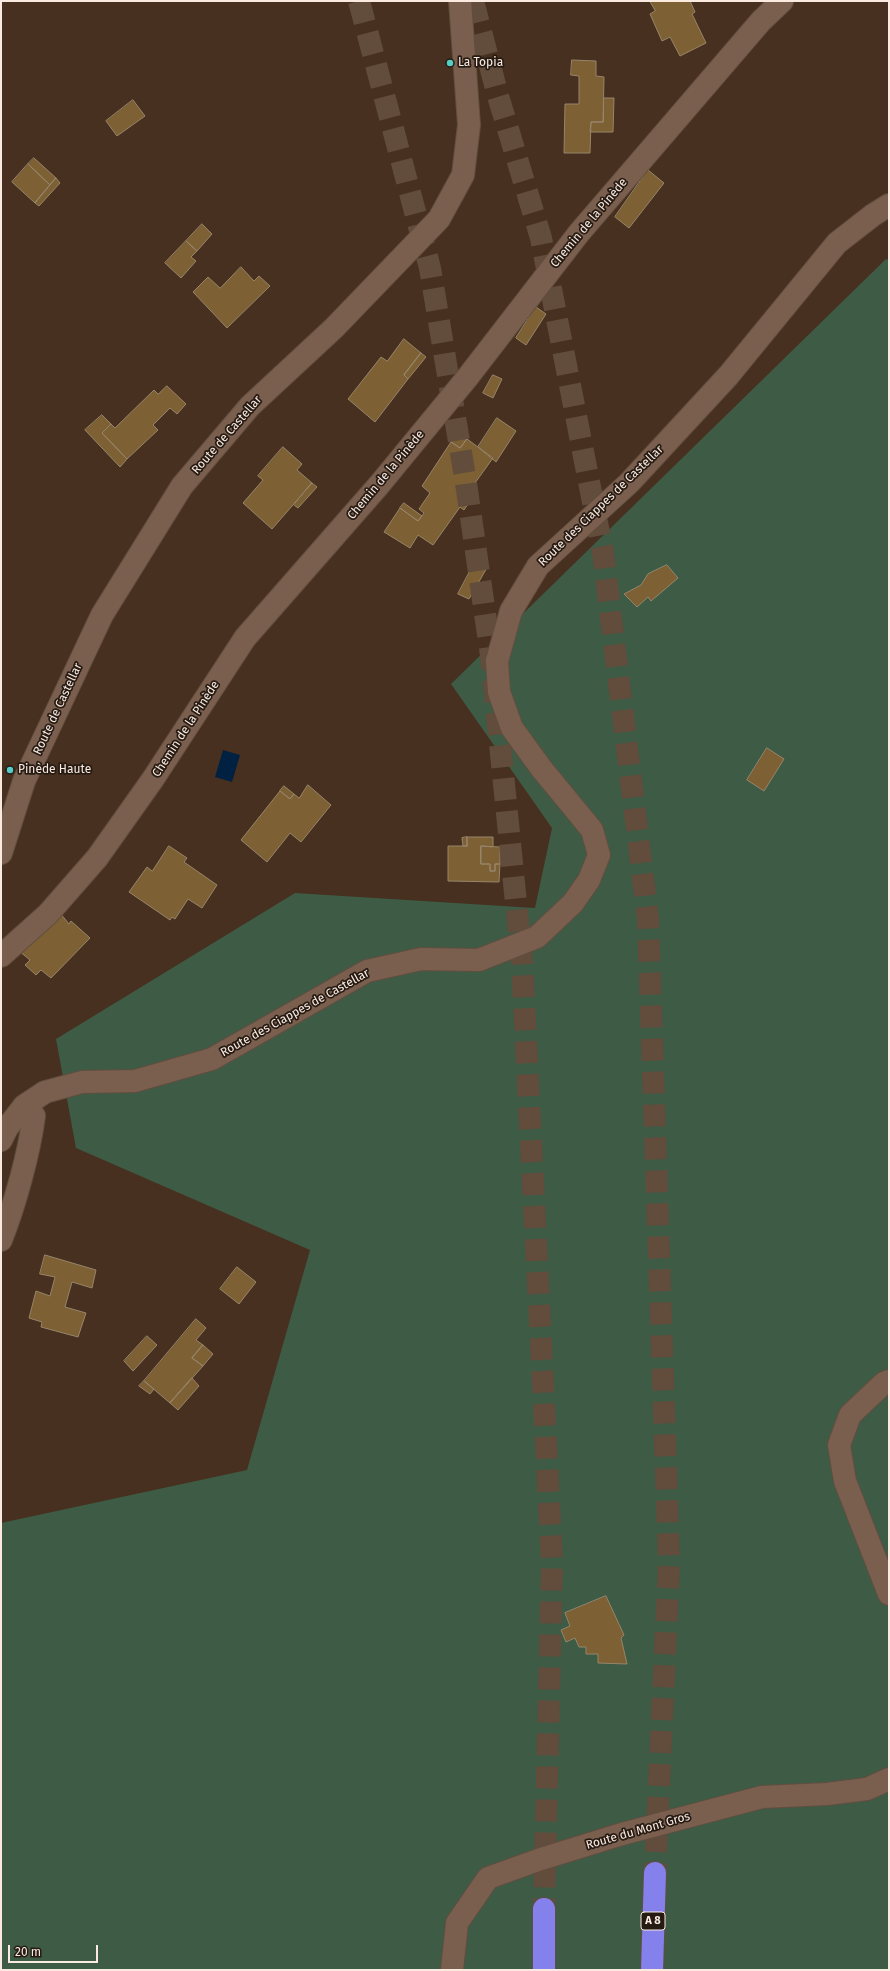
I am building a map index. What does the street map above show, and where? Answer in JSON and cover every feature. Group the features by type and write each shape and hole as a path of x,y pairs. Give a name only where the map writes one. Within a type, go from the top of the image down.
{"highway":[{"name":"A 8","path":"652,1970 655,1873"},
{"path":"544,1909 544,1970"}],"street":[{"name":"Route de Castellar","path":"1,854 24,781 102,615 182,486 250,406 334,328 439,219 463,175 469,125 460,1"},
{"name":"Chemin de la Pinède","path":"1,956 48,914 97,858 153,779 245,638 384,479 467,378 579,233 761,22 782,1"},
{"name":"Route des Ciappes de Castellar","path":"1,1140 7,1128 24,1106 44,1092 82,1082 136,1081 212,1059 367,971 421,959 480,960 537,937 573,903 589,880 600,855 592,830 541,768 512,728 499,692 497,661 511,611 538,566 629,483 728,376 837,243 872,215 889,205"},
{"path":"1,1240 8,1222 32,1132 34,1116 24,1106"},
{"path":"889,1381 884,1383 850,1415 839,1445 845,1481 889,1594"},
{"name":"Route du Mont Gros","path":"452,1970 457,1923 488,1878 541,1859 622,1834 762,1797 827,1794 867,1789 889,1779"}],"green space":[{"path":"886,259 889,260 889,1970 1,1970 1,1523 247,1470 310,1250 76,1148 56,1039 295,893 535,908 552,828 451,684"}],"water":[{"path":"223,750 240,755 232,782 215,777"}],"building":[{"path":"650,1 690,1 695,12 692,14 706,43 680,56 670,37 662,41 650,14 655,11"},
{"path":"572,60 596,61 596,76 604,77 603,122 591,122 590,153 564,153 565,104 579,104 579,76 571,75"},
{"path":"604,98 614,98 613,132 590,132 591,122 603,122"},
{"path":"133,100 145,116 117,136 106,121"},
{"path":"34,158 56,178 50,185 28,164"},
{"path":"28,164 50,185 35,203 12,182"},
{"path":"648,170 664,183 629,228 615,217"},
{"path":"56,178 60,183 39,206 35,203"},
{"path":"202,224 212,234 197,251 186,241"},
{"path":"186,241 197,251 191,257 196,261 181,278 165,263"},
{"path":"241,267 254,281 259,276 270,286 227,328 193,292 208,277 220,288"},
{"path":"536,307 546,314 526,345 516,338"},
{"path":"404,339 421,353 404,375 408,379 375,422 348,399 381,357 387,361"},
{"path":"421,353 426,357 408,379 404,375"},
{"path":"493,375 502,379 493,398 483,393"},
{"path":"167,386 186,404 177,414 170,408 153,425 158,430 127,459 102,433 111,424 115,428 154,390 158,394"},
{"path":"102,415 111,424 102,433 127,459 120,467 85,430"},
{"path":"497,418 516,431 496,462 478,447"},
{"path":"457,433 467,439 460,448 451,442"},
{"path":"467,439 493,458 467,494 472,498 464,510 460,507 433,545 418,535 410,548 384,532 400,508 418,521 424,513 419,509 430,493 422,486 451,442 460,448"},
{"path":"283,447 302,464 297,470 312,483 272,529 243,503 263,480 258,476"},
{"path":"312,483 317,487 298,508 294,505"},
{"path":"404,503 422,516 418,521 400,508"},
{"path":"476,560 488,566 469,599 458,594"},
{"path":"667,565 678,578 651,601 648,597 637,607 624,594 641,585 648,574"},
{"path":"767,748 784,759 764,791 747,780"},
{"path":"308,785 331,805 301,842 290,833 267,862 241,840 280,791 290,799 294,794 299,798"},
{"path":"284,786 294,794 290,799 280,791"},
{"path":"467,837 493,837 493,847 481,846 481,864 490,864 490,871 495,871 495,864 500,864 499,882 448,881 448,846 467,846"},
{"path":"467,837 467,846 463,846 462,838"},
{"path":"169,846 187,858 184,862 217,885 202,908 188,899 175,919 172,917 170,920 129,892 147,867 152,871"},
{"path":"481,846 500,847 500,864 495,864 495,871 490,871 490,864 481,864"},
{"path":"60,913 69,924 71,921 90,938 51,978 41,970 36,975 25,965 30,960 19,951"},
{"path":"45,1255 96,1270 92,1288 72,1282 65,1307 86,1313 78,1337 41,1327 42,1322 29,1318 36,1291 50,1296 55,1277 40,1274"},
{"path":"237,1267 256,1282 239,1304 220,1289"},
{"path":"196,1319 206,1328 196,1340 203,1345 192,1358 203,1366 170,1403 144,1381"},
{"path":"147,1336 157,1345 133,1371 124,1361"},
{"path":"203,1345 213,1354 203,1366 192,1358"},
{"path":"192,1378 199,1386 178,1410 170,1403"},
{"path":"144,1381 154,1389 150,1394 139,1386"},
{"path":"606,1596 624,1635 621,1638 627,1664 598,1663 598,1654 586,1654 586,1647 579,1647 575,1638 566,1642 561,1630 570,1626 565,1613"}],"tunnel":[{"path":"359,1 430,268 466,483 491,655 522,962 552,1564 544,1909"},
{"path":"473,1 498,96 541,238 603,553 648,919 669,1564 655,1873"}],"place":[{"name":"La Topia","path":"450,63"},
{"name":"Pinède Haute","path":"10,770"}]}
